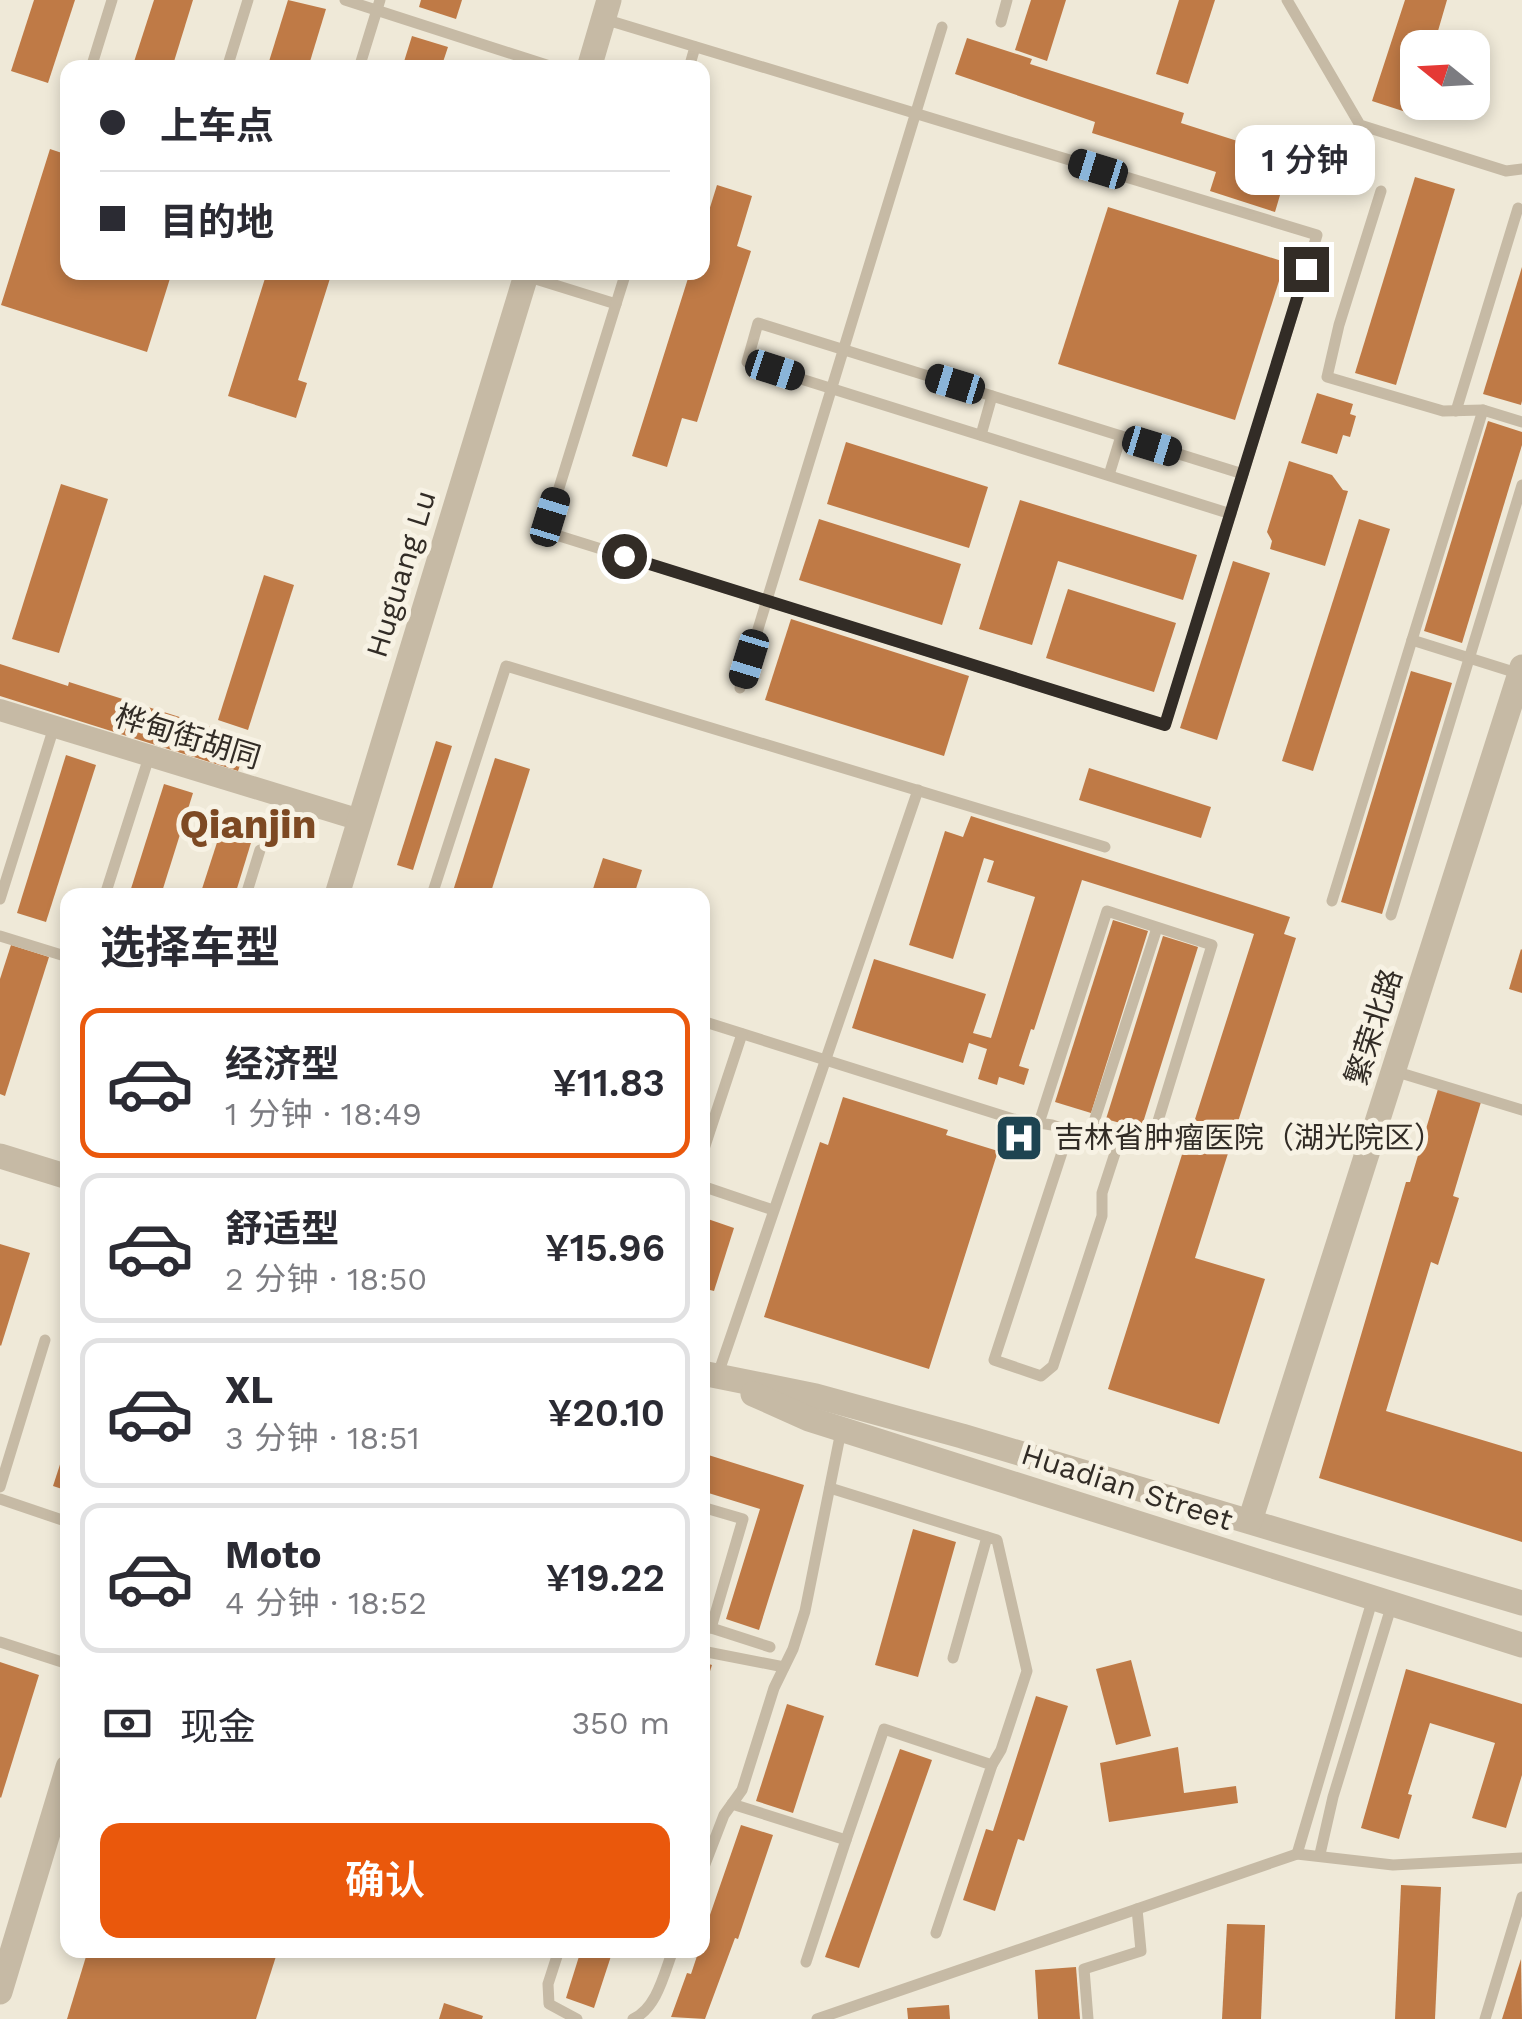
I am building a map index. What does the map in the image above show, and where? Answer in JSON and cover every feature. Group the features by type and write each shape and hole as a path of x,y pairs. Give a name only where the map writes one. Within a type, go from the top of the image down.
{"street":[{"path":"591,60 606,10"},
{"name":"Huguang Lu","path":"339,888 524,280"},
{"name":"繁荣北路","path":"1250,1521 1521,670"},
{"name":"桦甸街胡同","path":"0,710 360,820"},
{"path":"0,1156 60,1175"},
{"name":"Huadian Street","path":"710,1375 834,1401 1522,1603"},
{"name":"Huadian Street","path":"710,1375 809,1420 1522,1645"},
{"path":"0,1992 60,1793"}],"lane":[{"path":"93,60 112,0"},
{"path":"229,60 248,0"},
{"path":"344,0 378,5 533,60"},
{"path":"1001,22 1008,0"},
{"path":"1287,0 1360,125 1506,171 1522,169"},
{"path":"361,60 378,5"},
{"path":"606,10 695,47 1317,235 1165,725 553,534 550,517 624,280"},
{"path":"740,688 942,27"},
{"path":"691,60 695,47"},
{"path":"1381,191 1327,376 1443,411 1483,410 1522,422"},
{"path":"1456,411 1518,208"},
{"path":"544,280 616,304"},
{"path":"1231,514 746,362 758,323 1243,474"},
{"path":"981,435 992,396"},
{"path":"1332,900 1483,410"},
{"path":"1109,475 1121,436"},
{"path":"1391,916 1522,485"},
{"path":"1412,640 1521,670"},
{"path":"434,888 506,666 1106,847"},
{"path":"0,899 54,727"},
{"path":"106,888 149,757"},
{"path":"710,1375 772,1210 918,790"},
{"path":"248,888 260,850"},
{"path":"710,1024 1013,1119 1117,1147 1154,1134 1212,945 1107,911 1039,1123"},
{"path":"1089,1138 1157,928"},
{"path":"0,936 60,955"},
{"path":"710,1132 742,1034"},
{"path":"1394,1071 1522,1110"},
{"path":"1069,1131 994,1360 1041,1376 1053,1366 1102,1216 1102,1193 1117,1147"},
{"path":"710,1189 772,1210"},
{"path":"0,1487 45,1340"},
{"path":"710,1840 742,1790 774,1688 805,1611 841,1430"},
{"path":"830,1488 998,1540 1027,1671 936,1932"},
{"path":"0,1500 60,1519"},
{"path":"710,1509 743,1519 710,1618"},
{"path":"952,1658 987,1537"},
{"path":"1297,1854 1382,1601"},
{"path":"1320,1854 1382,1601"},
{"path":"710,1628 770,1647"},
{"path":"0,1642 60,1661"},
{"path":"710,1653 784,1667"},
{"path":"806,1962 884,1729 992,1765"},
{"path":"732,1804 846,1840"},
{"path":"817,2019 1297,1854 1394,1866 1522,1858"},
{"path":"1486,2019 1522,1897"},
{"path":"1088,2019 1084,1968 1141,1951 1137,1909"},
{"path":"556,1958 548,1984 550,2004 577,2019"},
{"path":"633,2019 644,2014 657,1993 670,1958"}],"building":[{"path":"34,0 75,0 48,83 11,71"},
{"path":"154,0 193,0 174,60 135,60"},
{"path":"288,0 326,9 310,60 269,60"},
{"path":"421,0 462,0 456,19 419,7"},
{"path":"1031,0 1066,0 1047,61 1015,50"},
{"path":"1179,0 1215,0 1188,84 1156,74"},
{"path":"1405,0 1447,0 1438,30 1400,30 1400,110 1372,101"},
{"path":"412,36 448,47 444,60 404,60"},
{"path":"967,38 1032,59 1030,64 1184,113 1181,123 1291,158 1275,212 1210,191 1216,172 1092,133 1095,122 955,74"},
{"path":"50,149 60,152 60,280 170,280 147,352 1,305"},
{"path":"1415,177 1455,189 1396,385 1355,373"},
{"path":"717,185 752,196 737,246 751,251 697,422 682,418 667,467 632,456 687,280 710,280 710,207"},
{"path":"1108,207 1285,262 1235,420 1058,364"},
{"path":"1522,267 1522,401 1521,405 1483,394"},
{"path":"264,280 329,280 298,380 307,383 296,418 228,396"},
{"path":"1317,393 1353,404 1350,414 1356,416 1350,437 1343,435 1337,454 1301,443"},
{"path":"1488,421 1522,432 1522,445 1462,643 1424,631"},
{"path":"846,442 988,487 969,548 827,504"},
{"path":"1289,461 1332,475 1348,491 1325,566 1270,549 1272,541 1267,532"},
{"path":"61,484 108,499 59,653 12,639"},
{"path":"1020,500 1197,555 1183,600 1058,561 1032,645 979,629"},
{"path":"819,519 961,564 942,625 799,580"},
{"path":"1359,519 1390,529 1313,771 1282,761"},
{"path":"1233,561 1270,573 1217,740 1180,728"},
{"path":"264,575 294,585 248,730 218,720"},
{"path":"1068,589 1176,623 1154,692 1046,658"},
{"path":"791,619 969,676 944,756 765,700"},
{"path":"0,664 249,739 238,771 0,696"},
{"path":"1411,671 1452,683 1382,914 1341,902"},
{"path":"436,741 452,746 413,870 397,865"},
{"path":"66,755 96,765 46,922 17,913"},
{"path":"495,758 530,769 492,888 454,888"},
{"path":"1089,768 1211,807 1201,838 1079,800"},
{"path":"164,784 193,793 163,888 131,888"},
{"path":"971,816 1290,917 1284,934 1296,938 1195,1258 1265,1279 1219,1424 1108,1389 1185,1145 1202,1151 1204,1143 1189,1138 1254,934 1082,880 1019,1066 1029,1069 1024,1085 999,1077 997,1085 978,1079 987,1049 969,1043 963,1063 852,1028 874,959 986,994 973,1033 991,1038 1035,897 987,882 994,861 984,858 953,959 909,945 945,831 963,837"},
{"path":"223,824 254,833 237,888 202,888"},
{"path":"603,858 642,870 636,888 593,888"},
{"path":"1113,920 1148,931 1091,1113 1055,1102"},
{"path":"1163,936 1198,947 1141,1129 1106,1119"},
{"path":"11,945 49,957 5,1096 0,1094 0,979"},
{"path":"1522,950 1522,993 1509,989"},
{"path":"1438,1089 1481,1102 1453,1196 1459,1198 1438,1265 1431,1262 1386,1411 1522,1452 1522,1542 1319,1478 1406,1182 1410,1182"},
{"path":"843,1097 948,1130 946,1135 998,1151 929,1369 764,1317 820,1142 828,1145"},
{"path":"710,1220 734,1228 714,1291 710,1290"},
{"path":"0,1244 30,1253 1,1346 0,1345"},
{"path":"710,1456 804,1485 759,1630 726,1619 760,1509 710,1493"},
{"path":"60,1464 60,1488 53,1486"},
{"path":"913,1529 956,1542 918,1677 875,1665"},
{"path":"1131,1660 1151,1736 1116,1745 1096,1669"},
{"path":"0,1662 39,1675 1,1798 0,1797"},
{"path":"1406,1669 1522,1704 1522,1775 1506,1828 1472,1818 1495,1743 1430,1723 1399,1839 1361,1828"},
{"path":"1036,1696 1068,1706 1024,1841 1018,1839 995,1911 963,1900 986,1829 993,1831"},
{"path":"787,1704 824,1716 793,1813 756,1801"},
{"path":"1178,1747 1184,1793 1236,1786 1238,1803 1109,1822 1100,1763"},
{"path":"900,1749 932,1760 859,1968 825,1957"},
{"path":"741,1825 773,1835 738,1939 735,1938 705,2019 671,2017 696,1958 710,1958 710,1915"},
{"path":"1401,1885 1441,1887 1435,2019 1395,2019"},
{"path":"1227,1924 1265,1925 1261,2019 1222,2019"},
{"path":"86,1958 275,1958 256,2019 67,2019"},
{"path":"578,1958 610,1958 594,2008 566,1998"},
{"path":"1521,1959 1522,2019 1502,2019"},
{"path":"1076,1967 1080,2019 1038,2019 1035,1970"},
{"path":"444,2003 483,2016 482,2019 439,2019"},
{"path":"949,2005 950,2019 908,2019 907,2008"}],"place":[{"name":"吉林省肿瘤医院（湖光院区）","path":"1019,1138"}],"district":[{"name":"Qianjin","path":"248,824"}],"route":[{"path":"624,556 1165,725 1306,269"}]}
